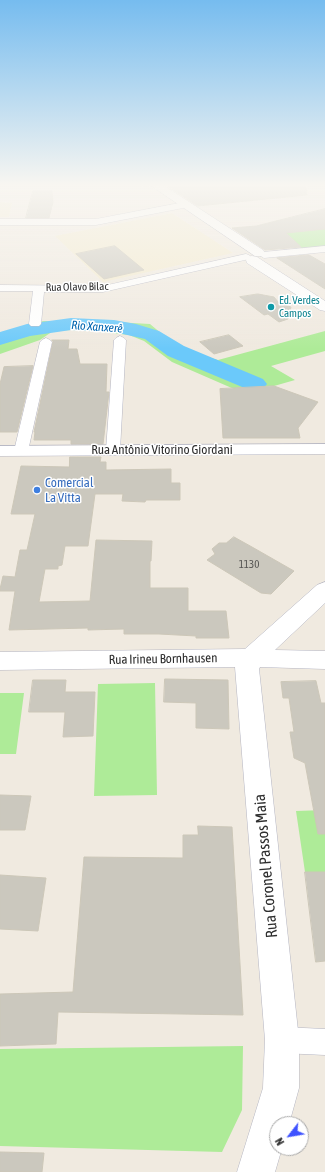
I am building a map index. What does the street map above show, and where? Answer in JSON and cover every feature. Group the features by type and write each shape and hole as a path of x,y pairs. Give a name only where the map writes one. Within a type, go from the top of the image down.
{"street":[{"path":"230,240 305,290 325,307"},
{"name":"Rua Olavo Bilac","path":"0,288 103,289 255,257 325,249"},
{"path":"36,324 39,288"},
{"path":"305,290 325,298"},
{"path":"113,450 120,340"},
{"path":"21,451 46,342"},
{"name":"Rua Antônio Vitorino Giordani","path":"0,451 325,449"},
{"path":"251,658 325,590"},
{"name":"Rua Irineu Bornhausen","path":"0,661 251,658 325,660"},
{"name":"Rua Coronel Passos Maia","path":"251,658 248,669 282,1040 281,1088 256,1172"},
{"path":"282,1040 325,1042"}],"shaded area":[{"path":"59,240 213,240 233,253 103,282"}],"green space":[{"path":"293,240 325,240 325,246 302,249"},
{"path":"43,321 98,321 150,324 180,349 218,360 325,331 325,351 271,366 295,380 274,386 234,389 172,362 144,341 129,335 94,331 53,331 40,340 0,354 0,334"},
{"path":"155,683 157,795 94,796 98,684"},
{"path":"0,693 24,693 16,754 0,754"},
{"path":"325,810 325,872 305,872 296,811"},
{"path":"243,1046 242,1110 222,1152 0,1146 0,1049"}],"building":[{"path":"250,240 293,240 301,247 265,250"},
{"path":"115,246 144,270 104,279 76,254"},
{"path":"309,255 325,264 325,289 277,258"},
{"name":"Ed. Verdes Campos","path":"258,294 274,297 279,303 291,307 288,319 279,322 268,314 264,315 240,297"},
{"path":"229,335 243,346 214,354 200,342"},
{"path":"52,340 69,340 68,349 77,349 80,364 107,364 106,392 109,392 103,444 71,444 71,440 34,440 34,432 53,342"},
{"path":"33,366 17,432 0,432 0,384 4,367"},
{"path":"274,386 318,402 298,428 300,438 223,438 220,389"},
{"path":"70,457 101,457 100,462 106,462 106,470 171,469 171,483 180,483 180,500 146,500 145,502 122,501 123,494 95,494 88,546 65,546 62,565 58,566 58,569 45,569 39,602 90,601 96,540 152,541 150,588 188,588 188,611 226,611 229,638 196,638 196,636 159,634 124,634 124,629 88,630 88,628 9,630 15,591 0,591 0,589 3,576 15,577 20,550 27,550 35,514 11,514 21,466 69,467"},
{"path":"234,537 294,571 271,594 261,593 207,560 215,554 212,549 219,543 226,543"},
{"path":"165,679 228,680 229,729 196,728 196,703 164,702"},
{"path":"33,680 66,680 65,692 95,692 93,736 63,737 65,712 29,712"},
{"path":"316,681 321,703 325,703 325,834 318,834 305,763 294,758 290,732 294,732 289,698 283,698 281,682"},
{"path":"0,795 31,796 25,830 0,830"},
{"path":"198,826 232,827 243,1015 58,1012 56,1044 0,1046 0,994 73,992 84,857 183,858 183,835 198,835"},
{"path":"305,872 325,872 325,961 316,962"},
{"path":"0,875 46,878 38,931 0,929"},
{"path":"0,1152 44,1153 42,1172 0,1172"}],"waterway":[{"name":"Rio Xanxerê","path":"0,339 27,330 71,324 114,326 152,335 176,351 255,384"}],"place":[{"name":"Ed. Verdes Campos","path":"271,307"},
{"name":"Comercial La Vitta","path":"37,490"}]}
